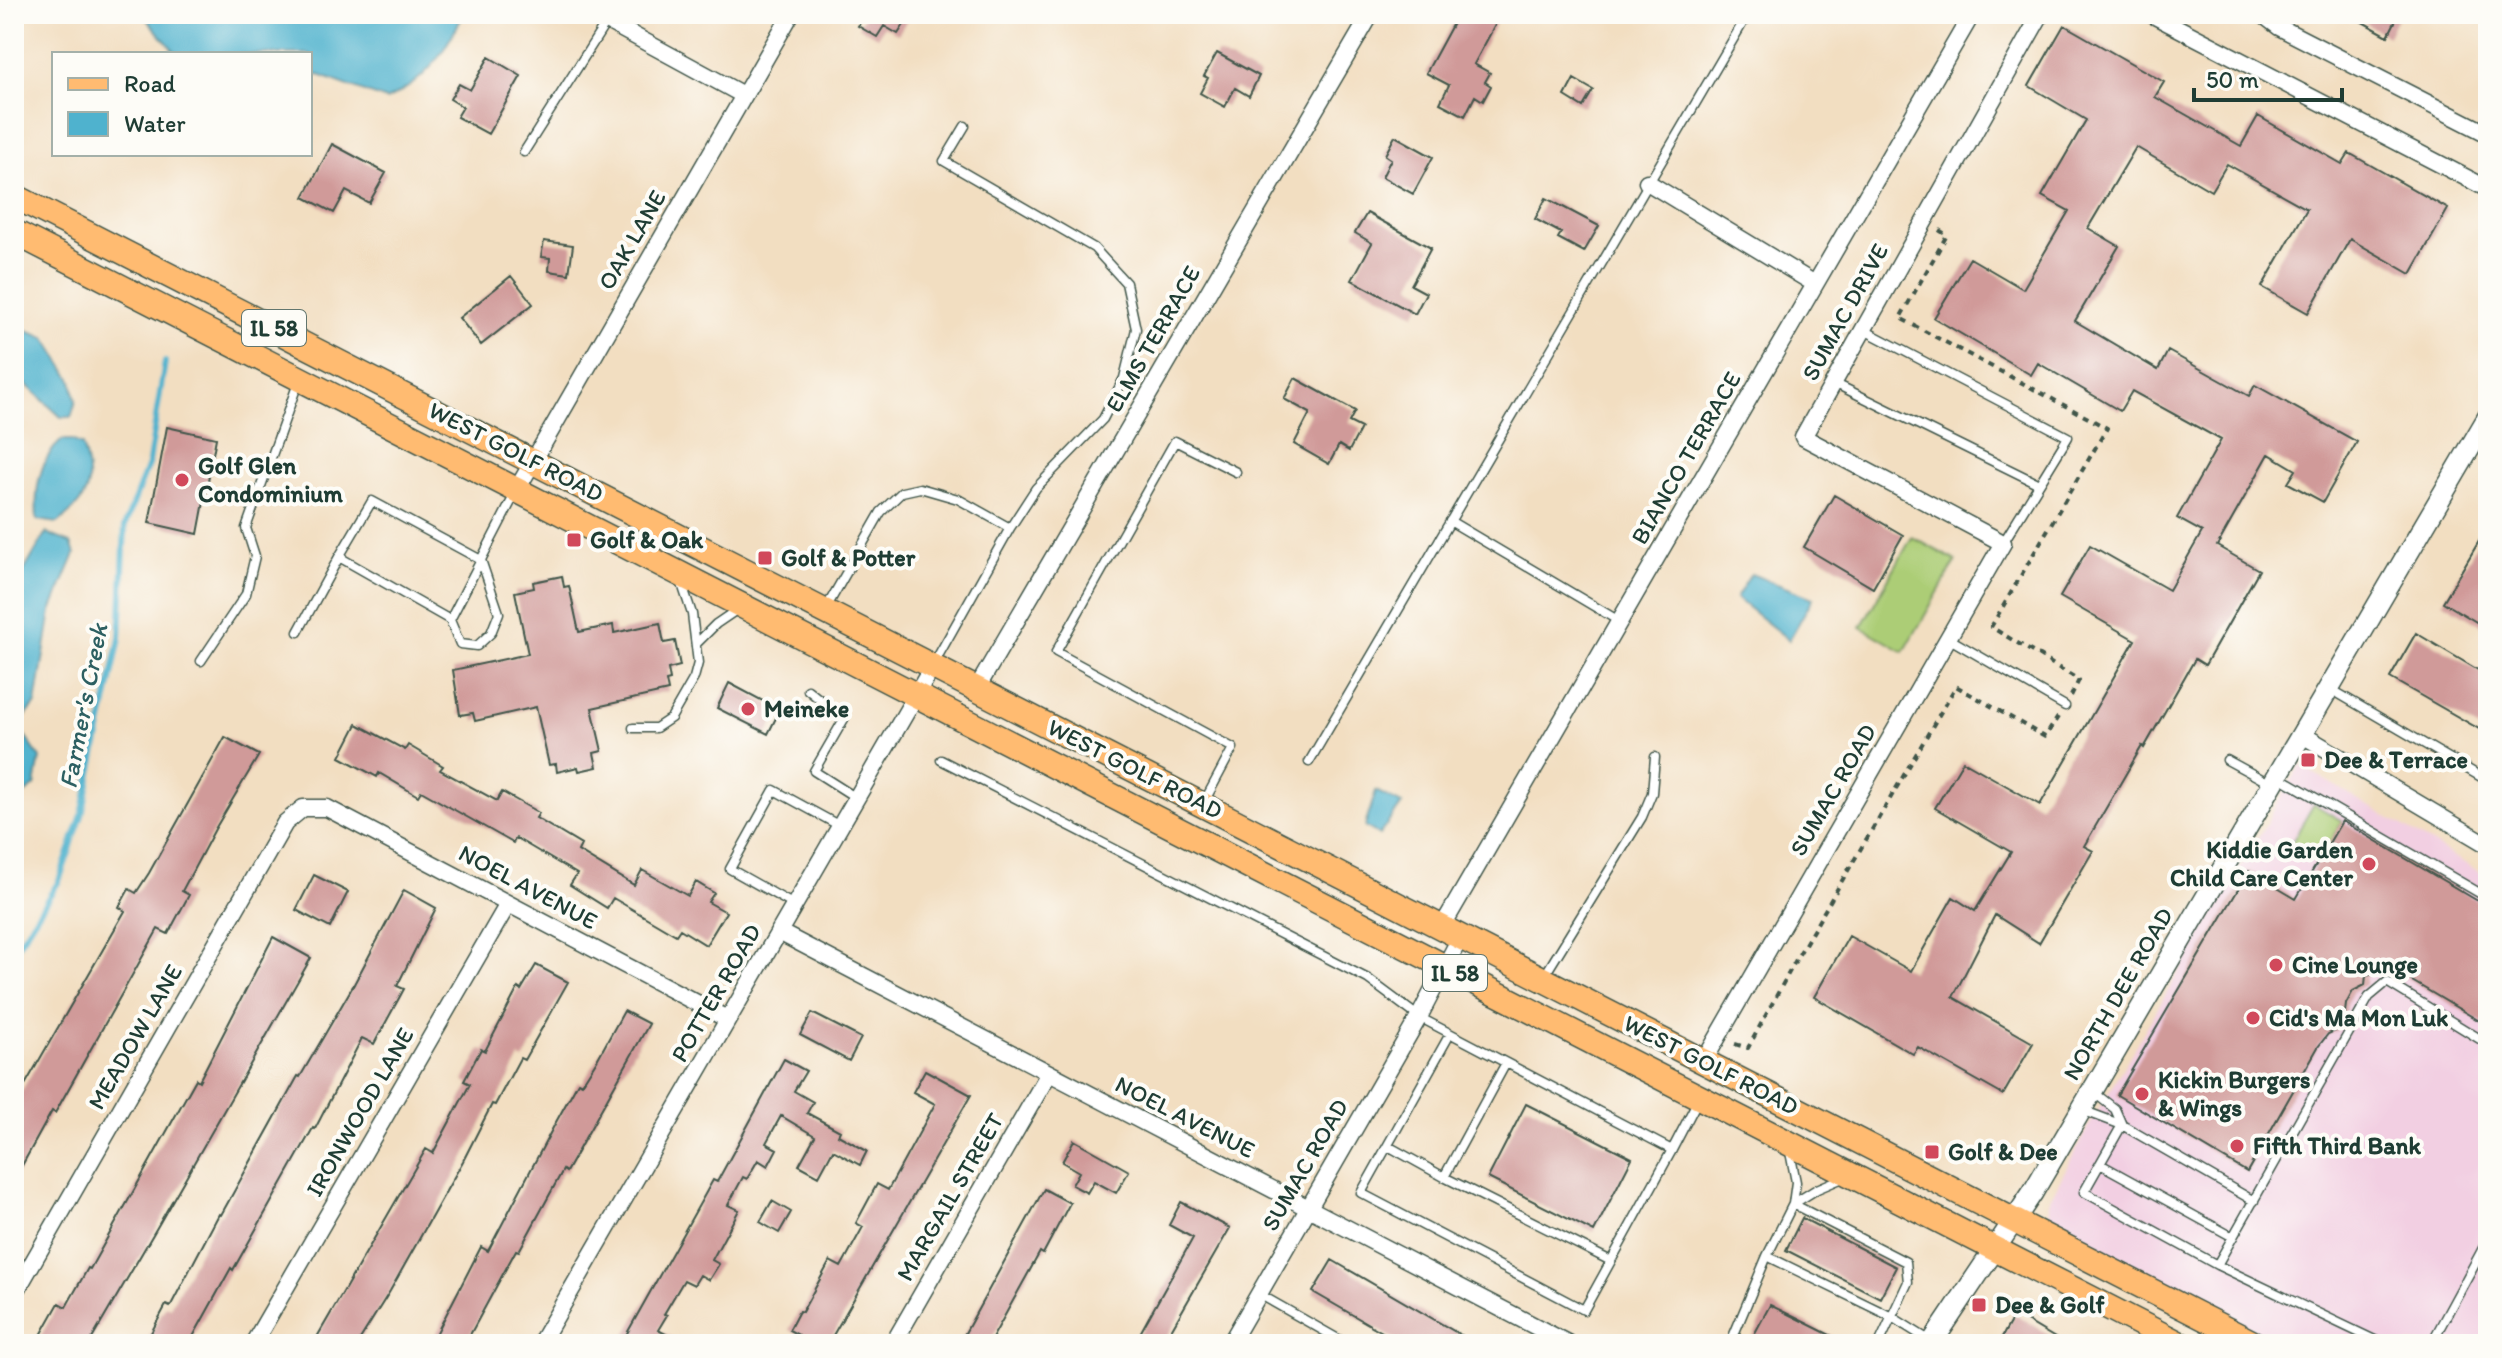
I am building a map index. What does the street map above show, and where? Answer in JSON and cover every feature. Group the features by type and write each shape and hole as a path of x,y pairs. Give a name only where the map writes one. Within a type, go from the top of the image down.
{"main road":[{"name":"WEST GOLF ROAD","path":"14,196 2255,1344"},
{"name":"WEST GOLF ROAD","path":"14,232 2180,1344"}],"street":[{"name":"OAK LANE","path":"516,491 791,14"},
{"name":"ELMS TERRACE","path":"977,688 1371,14"},
{"name":"BIANCO TERRACE","path":"1444,968 1452,932 1619,622 1972,14"},
{"name":"SUMAC DRIVE","path":"2003,543 1803,437 2041,14"},
{"path":"2151,14 2488,189"},
{"path":"2262,14 2279,27 2488,134"},
{"path":"609,17 743,95"},
{"path":"1647,182 1815,284"},
{"name":"NORTH DEE ROAD","path":"1932,1343 2033,1192 2488,417"},
{"name":"SUMAC ROAD","path":"1704,1061 2003,543"},
{"name":"POTTER ROAD","path":"540,1344 933,666"},
{"path":"2301,734 2488,845"},
{"name":"NOEL AVENUE","path":"303,808 327,808 727,1019"},
{"name":"MEADOW LANE","path":"14,1295 285,823 303,808"},
{"name":"IRONWOOD LANE","path":"253,1344 508,904"},
{"name":"NOEL AVENUE","path":"779,932 1568,1344"},
{"name":"SUMAC ROAD","path":"1230,1344 1419,1017 1444,968"},
{"name":"MARGAIL STREET","path":"893,1344 1049,1073"}],"lane":[{"path":"1309,762 1748,14"},
{"path":"524,152 609,17"},
{"path":"933,666 1010,528 1036,488 1103,419 1124,378 1136,329 1126,283 1094,248 944,161 965,126"},
{"path":"1863,329 2068,437 2003,543"},
{"path":"201,661 246,594 255,556 246,528 300,379"},
{"path":"1833,383 2039,484"},
{"path":"1203,804 1233,748 1056,652 1175,441 1236,472"},
{"path":"824,610 881,512 902,492 920,488 958,499 1010,528"},
{"path":"450,620 516,491"},
{"path":"298,632 339,557 372,501 481,560 499,613 491,633 477,646 460,644 450,620 339,557"},
{"path":"1450,521 1619,622"},
{"path":"633,728 656,728 671,718 694,678 698,663 696,644 686,591 678,573"},
{"path":"696,644 716,624 742,606"},
{"path":"1948,638 2065,706"},
{"path":"2329,688 2488,781"},
{"path":"808,690 844,719 814,771 858,799"},
{"path":"1543,979 1642,817 1652,793 1655,757"},
{"path":"941,760 1368,979 1419,1017 1672,1150"},
{"path":"2227,760 2274,780 2488,898"},
{"path":"795,905 730,869 774,790 841,827"},
{"path":"2217,1265 2369,997 2387,982 2488,1044"},
{"path":"1450,1034 1361,1193 1584,1310 1699,1097"},
{"path":"1444,1177 1506,1063"},
{"path":"2086,1100 2115,1109 2122,1125"},
{"path":"2086,1100 2122,1125 2254,1201"},
{"path":"2122,1125 2084,1192 2217,1265 2383,1344"},
{"path":"1730,1344 1793,1204 1796,1182 1788,1143"},
{"path":"1388,1146 1611,1261"},
{"path":"2100,1164 2233,1237"},
{"path":"1793,1204 1817,1189 1850,1175"},
{"path":"1793,1204 1851,1239 1906,1262 1908,1282 1879,1344"},
{"path":"2431,1344 2488,1239"},
{"path":"1767,1256 1892,1317 1932,1343"},
{"path":"1802,1273 1808,1261"},
{"path":"1827,1286 1833,1274"},
{"path":"1851,1297 1856,1286"},
{"path":"1259,1294 1347,1344"}],"path":[{"path":"1717,1038 1748,1048 1805,943 1956,686 2045,737 2065,706"}],"shaded area":[{"path":"2300,765 2488,877 2488,1344 2281,1344 2059,1230 2049,1216 2049,1201 2086,1131"}],"green space":[{"path":"1912,537 1956,561 1904,652 1861,627"},
{"path":"2314,804 2342,821 2319,861 2290,845"}],"water":[{"path":"142,14 464,14 423,75 386,100 319,75 312,77 312,52 175,52"},
{"path":"27,331 46,338 72,380 76,401 71,417 61,417 15,374 14,337"},
{"path":"62,440 72,440 82,445 88,471 86,490 77,506 58,523 37,520 37,498 43,467"},
{"path":"46,533 71,543 75,554 51,611 36,704 24,718 14,716 14,588"},
{"path":"1751,574 1813,598 1789,640 1736,598"},
{"path":"14,728 21,730 40,758 35,786 14,802"},
{"path":"1376,791 1402,804 1379,835 1365,826"}],"building":[{"path":"866,14 911,14 898,34 884,26 877,37 858,26"},
{"path":"1458,14 1501,14 1474,64 1490,73 1485,82 1491,86 1483,101 1475,96 1465,116 1440,103 1449,85 1426,73"},
{"path":"2348,14 2399,14 2388,36"},
{"path":"2064,25 2164,82 2155,97 2241,146 2258,116 2342,164 2349,153 2448,209 2411,274 2350,239 2308,313 2262,287 2307,209 2227,164 2211,191 2136,147 2088,228 2119,246 2075,321 2158,370 2168,351 2249,396 2255,385 2357,442 2323,502 2288,483 2296,470 2269,454 2217,546 2259,570 2205,665 2195,659 2144,748 2142,746 2084,846 2093,851 2039,943 1995,915 1953,997 2033,1043 2003,1095 1918,1047 1913,1054 1814,997 1849,936 1911,971 1953,897 1975,911 2011,852 1935,808 1963,761 2040,805 2135,640 2060,597 2090,545 2169,590 2202,532 2177,518 2221,440 2132,391 2120,411 2038,363 2031,375 1934,318 1970,258 2023,289 2069,211 2042,196 2086,120 2029,86"},
{"path":"1217,53 1259,76 1249,96 1235,88 1225,107 1200,93 1208,78 1204,76"},
{"path":"489,57 521,76 488,134 457,117 463,107 450,99 459,84 470,90"},
{"path":"1574,79 1593,90 1583,107 1565,96"},
{"path":"1395,136 1433,157 1413,194 1382,177 1391,159 1385,155"},
{"path":"332,144 386,173 369,203 346,191 334,213 304,197"},
{"path":"1546,198 1599,226 1584,252 1558,238 1561,233 1535,219"},
{"path":"1367,213 1431,248 1411,285 1426,293 1415,314 1352,280 1372,243 1355,233"},
{"path":"544,241 573,245 569,274 549,271 550,258 541,257"},
{"path":"511,276 533,304 481,345 459,318"},
{"path":"1295,378 1355,411 1349,422 1361,428 1349,451 1339,445 1329,464 1294,444 1310,413 1284,399"},
{"name":"Golf Glen Condominium","path":"167,427 216,438 198,534 149,523"},
{"path":"1834,495 1903,535 1873,588 1804,547"},
{"path":"2488,526 2488,629 2443,602"},
{"path":"562,576 564,587 569,586 579,632 613,625 614,633 660,623 664,643 675,641 680,666 668,669 668,691 592,708 602,751 594,753 597,767 557,772 556,764 549,765 536,707 475,721 473,713 460,715 453,670 528,654 515,592 534,588 533,582"},
{"path":"2416,633 2488,676 2488,734 2390,678"},
{"name":"Meineke","path":"729,683 780,710 768,734 717,708"},
{"path":"357,724 405,750 408,745 443,766 440,770 497,801 502,792 539,813 536,818 581,845 578,851 634,885 642,870 688,896 696,882 714,893 708,902 726,912 706,945 680,929 676,935 613,898 607,908 570,885 577,874 516,838 513,843 421,791 418,796 379,773 377,777 340,757"},
{"path":"225,737 259,755 182,891 189,895 168,934 158,929 14,1180 14,1104 125,911 119,907 129,889 136,893 149,873"},
{"path":"2342,821 2488,907 2488,1026 2390,968 2366,975 2365,985 2353,991 2346,1004 2344,1021 2318,1047 2247,1172 2117,1095 2249,871 2296,899"},
{"path":"314,875 348,892 330,928 296,910"},
{"path":"404,890 436,908 397,986 404,989 374,1044 362,1038 315,1129 189,1344 145,1344 166,1305 170,1307 219,1214 353,986"},
{"path":"273,937 311,958 159,1224 89,1344 36,1344 59,1303 66,1307 90,1269 196,1079 199,1081"},
{"path":"536,965 568,982 524,1060 520,1058 495,1105 492,1104 390,1291 357,1344 313,1344 426,1149 433,1153 470,1084 464,1081 481,1049 485,1051 518,988 521,990"},
{"path":"624,1011 649,1024 566,1172 563,1170 519,1251 516,1250 465,1344 431,1344 481,1247 488,1251 578,1082 582,1084"},
{"path":"812,1013 861,1038 849,1061 800,1035"},
{"path":"784,1059 806,1071 794,1091 813,1102 807,1113 840,1131 838,1135 867,1151 860,1165 833,1150 819,1176 799,1165 815,1136 781,1116 766,1143 777,1149 768,1166 758,1160 747,1179 743,1177 728,1205 739,1210 712,1260 719,1264 709,1280 700,1275 694,1285 684,1280 664,1314 667,1315 658,1330 685,1344 621,1344 713,1180 717,1182"},
{"path":"925,1070 971,1095 828,1344 801,1344 804,1338 789,1330 799,1311 802,1312 830,1261 841,1267 863,1227 856,1223 877,1184 888,1190 935,1104 913,1092"},
{"path":"1526,1104 1632,1158 1594,1232 1488,1178"},
{"path":"1074,1140 1129,1171 1116,1193 1094,1181 1087,1193 1072,1185 1079,1172 1062,1162"},
{"path":"1044,1189 1070,1203 1043,1254 1040,1252 989,1344 959,1344"},
{"path":"772,1201 791,1212 779,1233 760,1222"},
{"path":"1181,1202 1230,1228 1163,1344 1134,1344 1193,1238 1169,1225"},
{"path":"1802,1218 1896,1267 1880,1298 1786,1250"},
{"path":"1332,1260 1476,1344 1403,1344 1313,1292"},
{"path":"1770,1305 1848,1344 1749,1344"},
{"path":"2015,1314 2065,1344 1998,1344"}],"waterway":[{"name":"Farmer's Creek","path":"14,951 59,881 82,815 120,638 125,525 149,462 165,362"}],"place":[{"name":"Golf Glen Condominium","path":"182,480"},
{"name":"Golf & Oak","path":"574,540"},
{"name":"Golf & Potter","path":"765,558"},
{"name":"Meineke","path":"748,709"},
{"name":"Dee & Terrace","path":"2308,760"},
{"name":"Kiddie Garden Child Care Center","path":"2369,864"},
{"name":"Cine Lounge","path":"2276,965"},
{"name":"Cid's Ma Mon Luk","path":"2253,1018"},
{"name":"Kickin Burgers & Wings","path":"2142,1094"},
{"name":"Fifth Third Bank","path":"2237,1146"},
{"name":"Golf & Dee","path":"1932,1152"},
{"name":"Dee & Golf","path":"1979,1305"}]}
